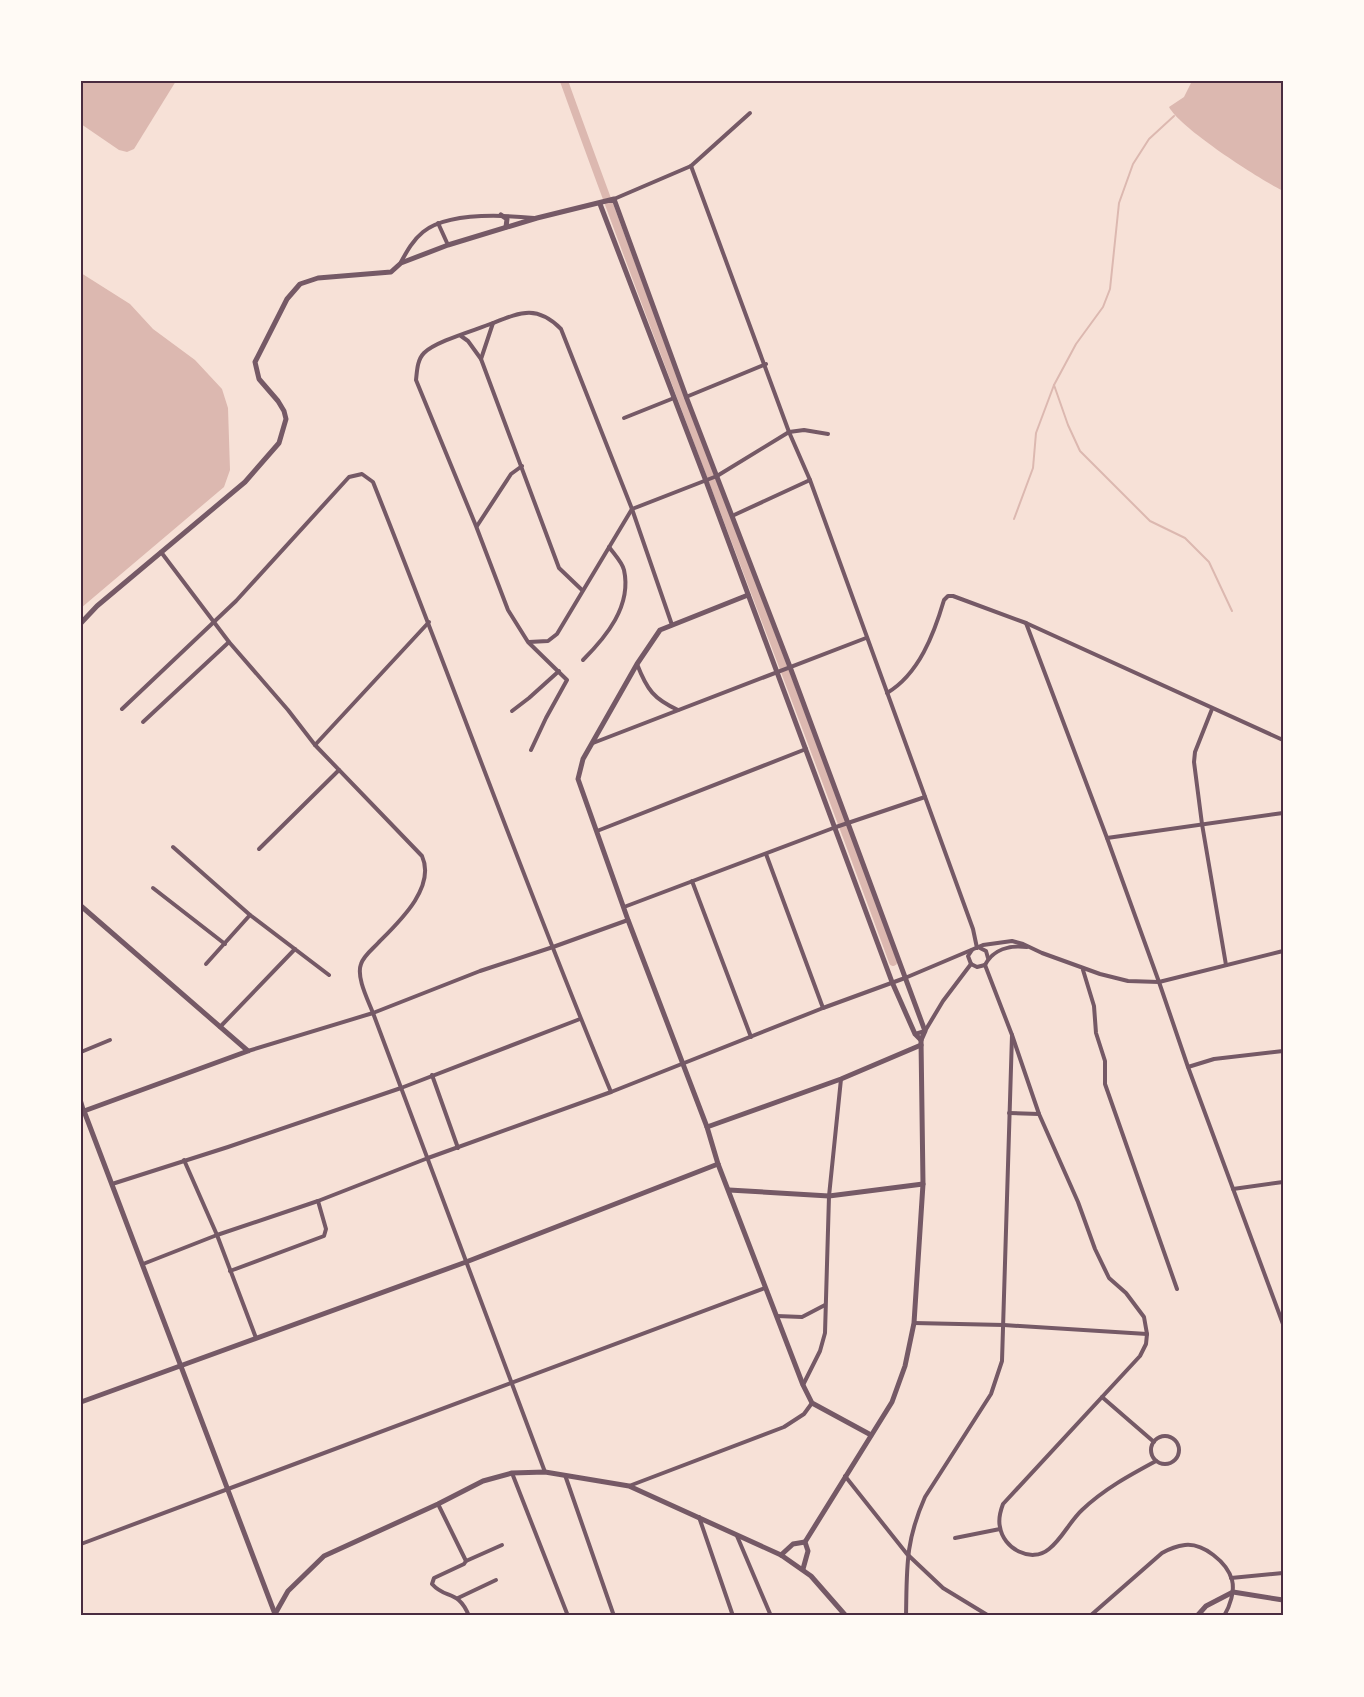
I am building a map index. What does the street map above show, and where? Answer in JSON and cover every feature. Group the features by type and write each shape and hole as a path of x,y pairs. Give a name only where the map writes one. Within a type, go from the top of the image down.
{"street":[{"path":"401,263 448,245 537,218 600,204 691,166 750,113"},
{"path":"691,166 766,364 789,432 810,480 973,929 976,948"},
{"path":"613,199 732,516 783,670 806,749 892,982 915,1034 921,1042"},
{"path":"600,204 748,596 783,670 847,823 925,1031"},
{"path":"81,623 244,482 267,459 279,442 286,419 278,401 259,379 255,362 288,296 300,284 309,279 391,272 401,263 424,230 438,223 501,215 537,218"},
{"path":"501,215 508,221 505,228"},
{"path":"438,223 448,245"},
{"path":"531,750 567,680 528,642 508,610 416,380 418,363 423,354 440,344 521,312 537,313 551,319 561,329 632,509 672,625"},
{"path":"481,359 493,323"},
{"path":"461,336 468,341 481,359 559,568 582,590"},
{"path":"686,397 766,364"},
{"path":"624,418 674,398"},
{"path":"528,642 549,641 556,634 632,509 706,481 789,432 804,430 828,434"},
{"path":"476,526 511,474 522,466"},
{"path":"122,709 236,600 349,477 363,474 373,482 429,622 580,1019 611,1092"},
{"path":"732,516 810,480"},
{"path":"583,660 604,639 616,619 623,596 624,568 609,546"},
{"path":"161,552 213,622 315,745 422,856 426,866 426,877 422,890 394,927 365,957 360,964 360,973 545,1472"},
{"path":"748,596 660,630 637,664 580,764 578,779 595,831 707,1127 718,1164 803,1385 813,1403 871,1435"},
{"path":"887,693 907,677 920,658 935,631 944,600 948,596 953,596 1026,624 1283,740"},
{"path":"315,745 429,622"},
{"path":"1026,624 1107,838 1188,1067 1281,1313 1283,1324"},
{"path":"593,742 866,638"},
{"path":"143,722 229,642"},
{"path":"637,664 651,693 663,703 679,710"},
{"path":"512,711 530,699 559,671"},
{"path":"1212,709 1194,757 1202,824 1226,965"},
{"path":"595,831 806,749"},
{"path":"259,849 339,770"},
{"path":"624,907 835,827 925,797"},
{"path":"1107,838 1283,813"},
{"path":"173,847 250,915 329,975"},
{"path":"765,854 823,1008"},
{"path":"692,881 751,1037"},
{"path":"153,888 225,944"},
{"path":"81,906 248,1051"},
{"path":"206,964 250,915"},
{"path":"84,1111 248,1051 373,1013 480,971 553,948 628,920"},
{"path":"143,1264 611,1092 994,942 1006,941 1023,944 1082,969 1128,981 1159,982 1283,951"},
{"path":"1031,947 1008,947 988,958 985,965 1039,1114 1109,1278 1126,1293 1144,1317 1147,1334 1146,1344 1140,1356 1003,1504 999,1515 1000,1529 1008,1544 1023,1554 1035,1555 1049,1550 1080,1511 1100,1494 1156,1461"},
{"path":"976,948 986,951 988,958"},
{"path":"976,948 968,956 971,964 977,967 985,965"},
{"path":"220,1027 295,949"},
{"path":"803,1569 808,1555 805,1542 892,1402 902,1375 914,1323 923,1184 921,1042 943,1001 971,964"},
{"path":"1082,969 1094,1006 1096,1033 1105,1061 1104,1084 1177,1289"},
{"path":"112,1184 228,1148 401,1088 580,1019"},
{"path":"915,1034 925,1031"},
{"path":"906,1616 907,1554 917,1515 925,1497 991,1394 1002,1361 1012,1035"},
{"path":"81,1052 110,1040"},
{"path":"707,1127 841,1079 921,1042"},
{"path":"1188,1067 1214,1059 1283,1051"},
{"path":"432,1075 458,1148"},
{"path":"803,1385 820,1351 825,1333 829,1196 841,1079"},
{"path":"81,1101 229,1489 274,1615"},
{"path":"1009,1113 1039,1114"},
{"path":"184,1160 217,1235 256,1338"},
{"path":"81,1401 466,1262 718,1164"},
{"path":"1233,1189 1283,1182"},
{"path":"729,1190 829,1196 923,1184"},
{"path":"231,1270 324,1236 326,1229 318,1201"},
{"path":"81,1544 765,1288"},
{"path":"777,1316 802,1317 826,1304"},
{"path":"914,1323 1004,1325 1147,1334"},
{"path":"1102,1398 1154,1442"},
{"path":"629,1486 784,1427 804,1414 813,1403"},
{"path":"1168,1436 1175,1440 1179,1451 1177,1458 1171,1463 1163,1464 1156,1461 1151,1450 1154,1442 1160,1437 1168,1436"},
{"path":"274,1615 288,1592 324,1556 483,1481 512,1473 545,1472 629,1486 781,1556 803,1569 846,1616"},
{"path":"512,1473 568,1616"},
{"path":"565,1475 615,1616"},
{"path":"845,1476 907,1554 943,1588 989,1616"},
{"path":"438,1504 465,1561"},
{"path":"699,1517 733,1616"},
{"path":"955,1538 1000,1529"},
{"path":"737,1536 771,1616"},
{"path":"781,1556 793,1544 805,1542"},
{"path":"1090,1616 1162,1553 1172,1547 1187,1544 1205,1549 1219,1560 1232,1578 1233,1592 1224,1616"},
{"path":"469,1616 458,1598 436,1589 432,1580 464,1564 465,1561 502,1545"},
{"path":"1232,1578 1283,1573"},
{"path":"458,1598 496,1580"},
{"path":"1197,1616 1206,1606 1233,1592 1283,1600"}],"shaded area":[{"path":"81,81 176,81 134,149 127,152 119,150 81,124"},
{"path":"1192,81 1283,81 1283,191 1221,152 1188,128 1176,116 1169,107 1184,97"},
{"path":"81,273 130,304 153,329 195,360 222,389 228,408 230,470 224,487 81,608"}],"waterway":[{"path":"564,81 893,962"},
{"path":"1014,519 1033,468 1036,433 1054,385 1076,344 1103,307 1110,289 1119,203 1133,164 1149,139 1174,116"},
{"path":"1054,385 1080,451 1150,521 1185,538 1209,562 1232,611"}]}
